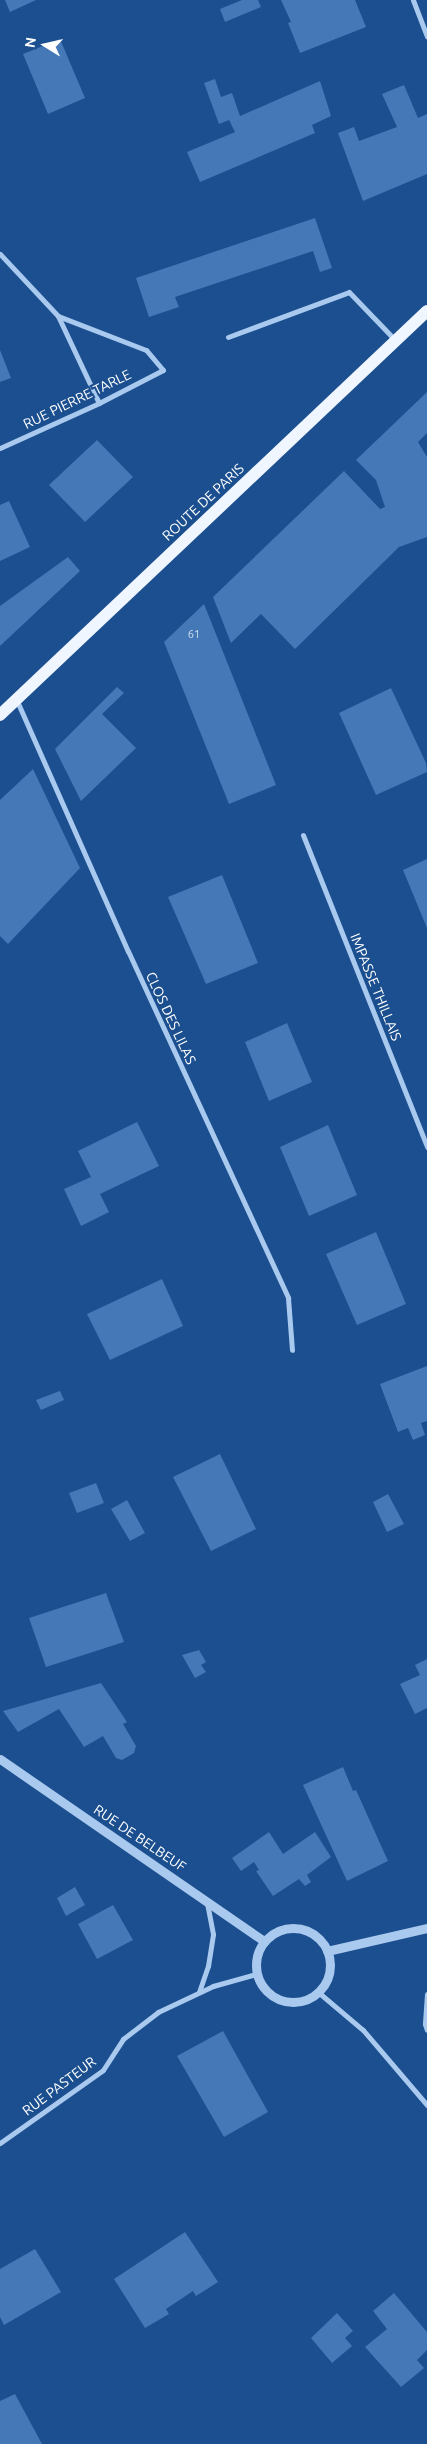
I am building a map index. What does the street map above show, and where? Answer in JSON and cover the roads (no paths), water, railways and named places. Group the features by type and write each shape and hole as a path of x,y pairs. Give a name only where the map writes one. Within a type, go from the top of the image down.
{"main road":[{"name":"ROUTE DE PARIS","path":"0,715 427,311"}],"street":[{"path":"413,0 427,36"},
{"path":"0,254 58,316 99,403"},
{"path":"228,337 350,292 396,341"},
{"name":"RUE PIERRE TARLE","path":"0,448 99,403 162,370 146,350 58,316"},
{"name":"CLOS DES LILAS","path":"16,700 128,951 288,1298 292,1350"},
{"name":"IMPASSE THILLAIS","path":"303,835 427,1147"},
{"name":"RUE DE BELBEUF","path":"0,1759 264,1941"},
{"path":"199,1992 208,1966 213,1934 206,1900"},
{"path":"295,1927 317,1936 327,1952 330,1969 326,1981 318,1992 308,1999 295,2002 282,2001 266,1991 256,1974 255,1962 258,1951 264,1941 273,1933 284,1928 295,1927"},
{"path":"327,1952 427,1928"},
{"name":"RUE PASTEUR","path":"0,2144 103,2070 123,2039 158,2012 199,1992 256,1974"},
{"path":"318,1992 363,2030 427,2105"},
{"path":"427,1994 425,2024 427,2030"}]}
